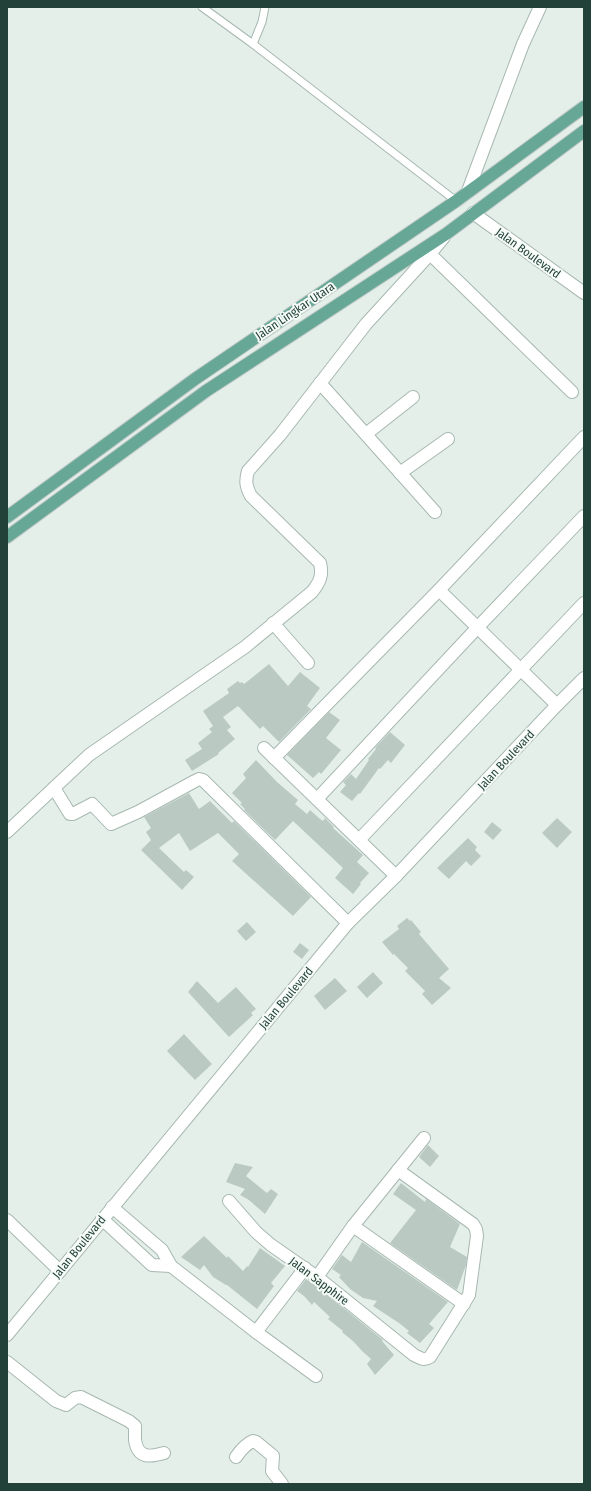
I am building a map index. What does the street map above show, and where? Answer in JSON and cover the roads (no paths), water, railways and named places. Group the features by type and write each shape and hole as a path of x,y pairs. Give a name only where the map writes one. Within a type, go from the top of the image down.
{"main road":[{"name":"Jalan Lingkar Utara","path":"7,517 195,379 456,201 584,107"},
{"path":"556,127 566,145"},
{"name":"Jalan Lingkar Utara","path":"7,537 206,391 446,234 584,131"},
{"path":"326,290 335,307"}],"street":[{"path":"468,191 523,44 540,7"},
{"name":"Jalan Boulevard","path":"473,213 584,293"},
{"path":"7,832 89,755 244,646 312,592 318,584 322,572 320,563 251,496 245,479 248,471 280,435 366,324 430,254 446,234"},
{"path":"430,254 572,392"},
{"path":"320,383 435,512"},
{"path":"366,434 413,397"},
{"path":"274,758 439,590 584,437"},
{"path":"400,473 448,438"},
{"path":"317,799 584,516"},
{"path":"439,590 557,705"},
{"path":"359,840 584,603"},
{"path":"273,623 308,663"},
{"name":"Jalan Boulevard","path":"7,1335 348,923 396,876 557,705 582,683"},
{"path":"264,748 396,876"},
{"path":"54,788 71,814 92,804 111,824 138,812 201,779 214,790 348,923"},
{"path":"317,1277 353,1226 424,1138"},
{"path":"353,1226 464,1304 469,1295 476,1250 476,1229 473,1224 398,1170"},
{"name":"Jalan Sapphire","path":"229,1201 261,1236 286,1256 317,1277 414,1355 422,1359 426,1360 430,1357 464,1304"},
{"path":"112,1207 162,1250 171,1266 256,1332 316,1376"},
{"path":"102,1219 152,1265 171,1266"},
{"path":"7,1220 60,1271"},
{"path":"256,1332 305,1268"},
{"path":"7,1362 56,1401 66,1405 75,1398 81,1397 129,1421 135,1426 135,1440 140,1452 145,1455 150,1457 164,1453"},
{"path":"236,1457 250,1442 256,1442 273,1456 272,1472 282,1484"}],"lane":[{"path":"202,7 253,44 456,201"},
{"path":"253,44 262,22 265,7"}]}
